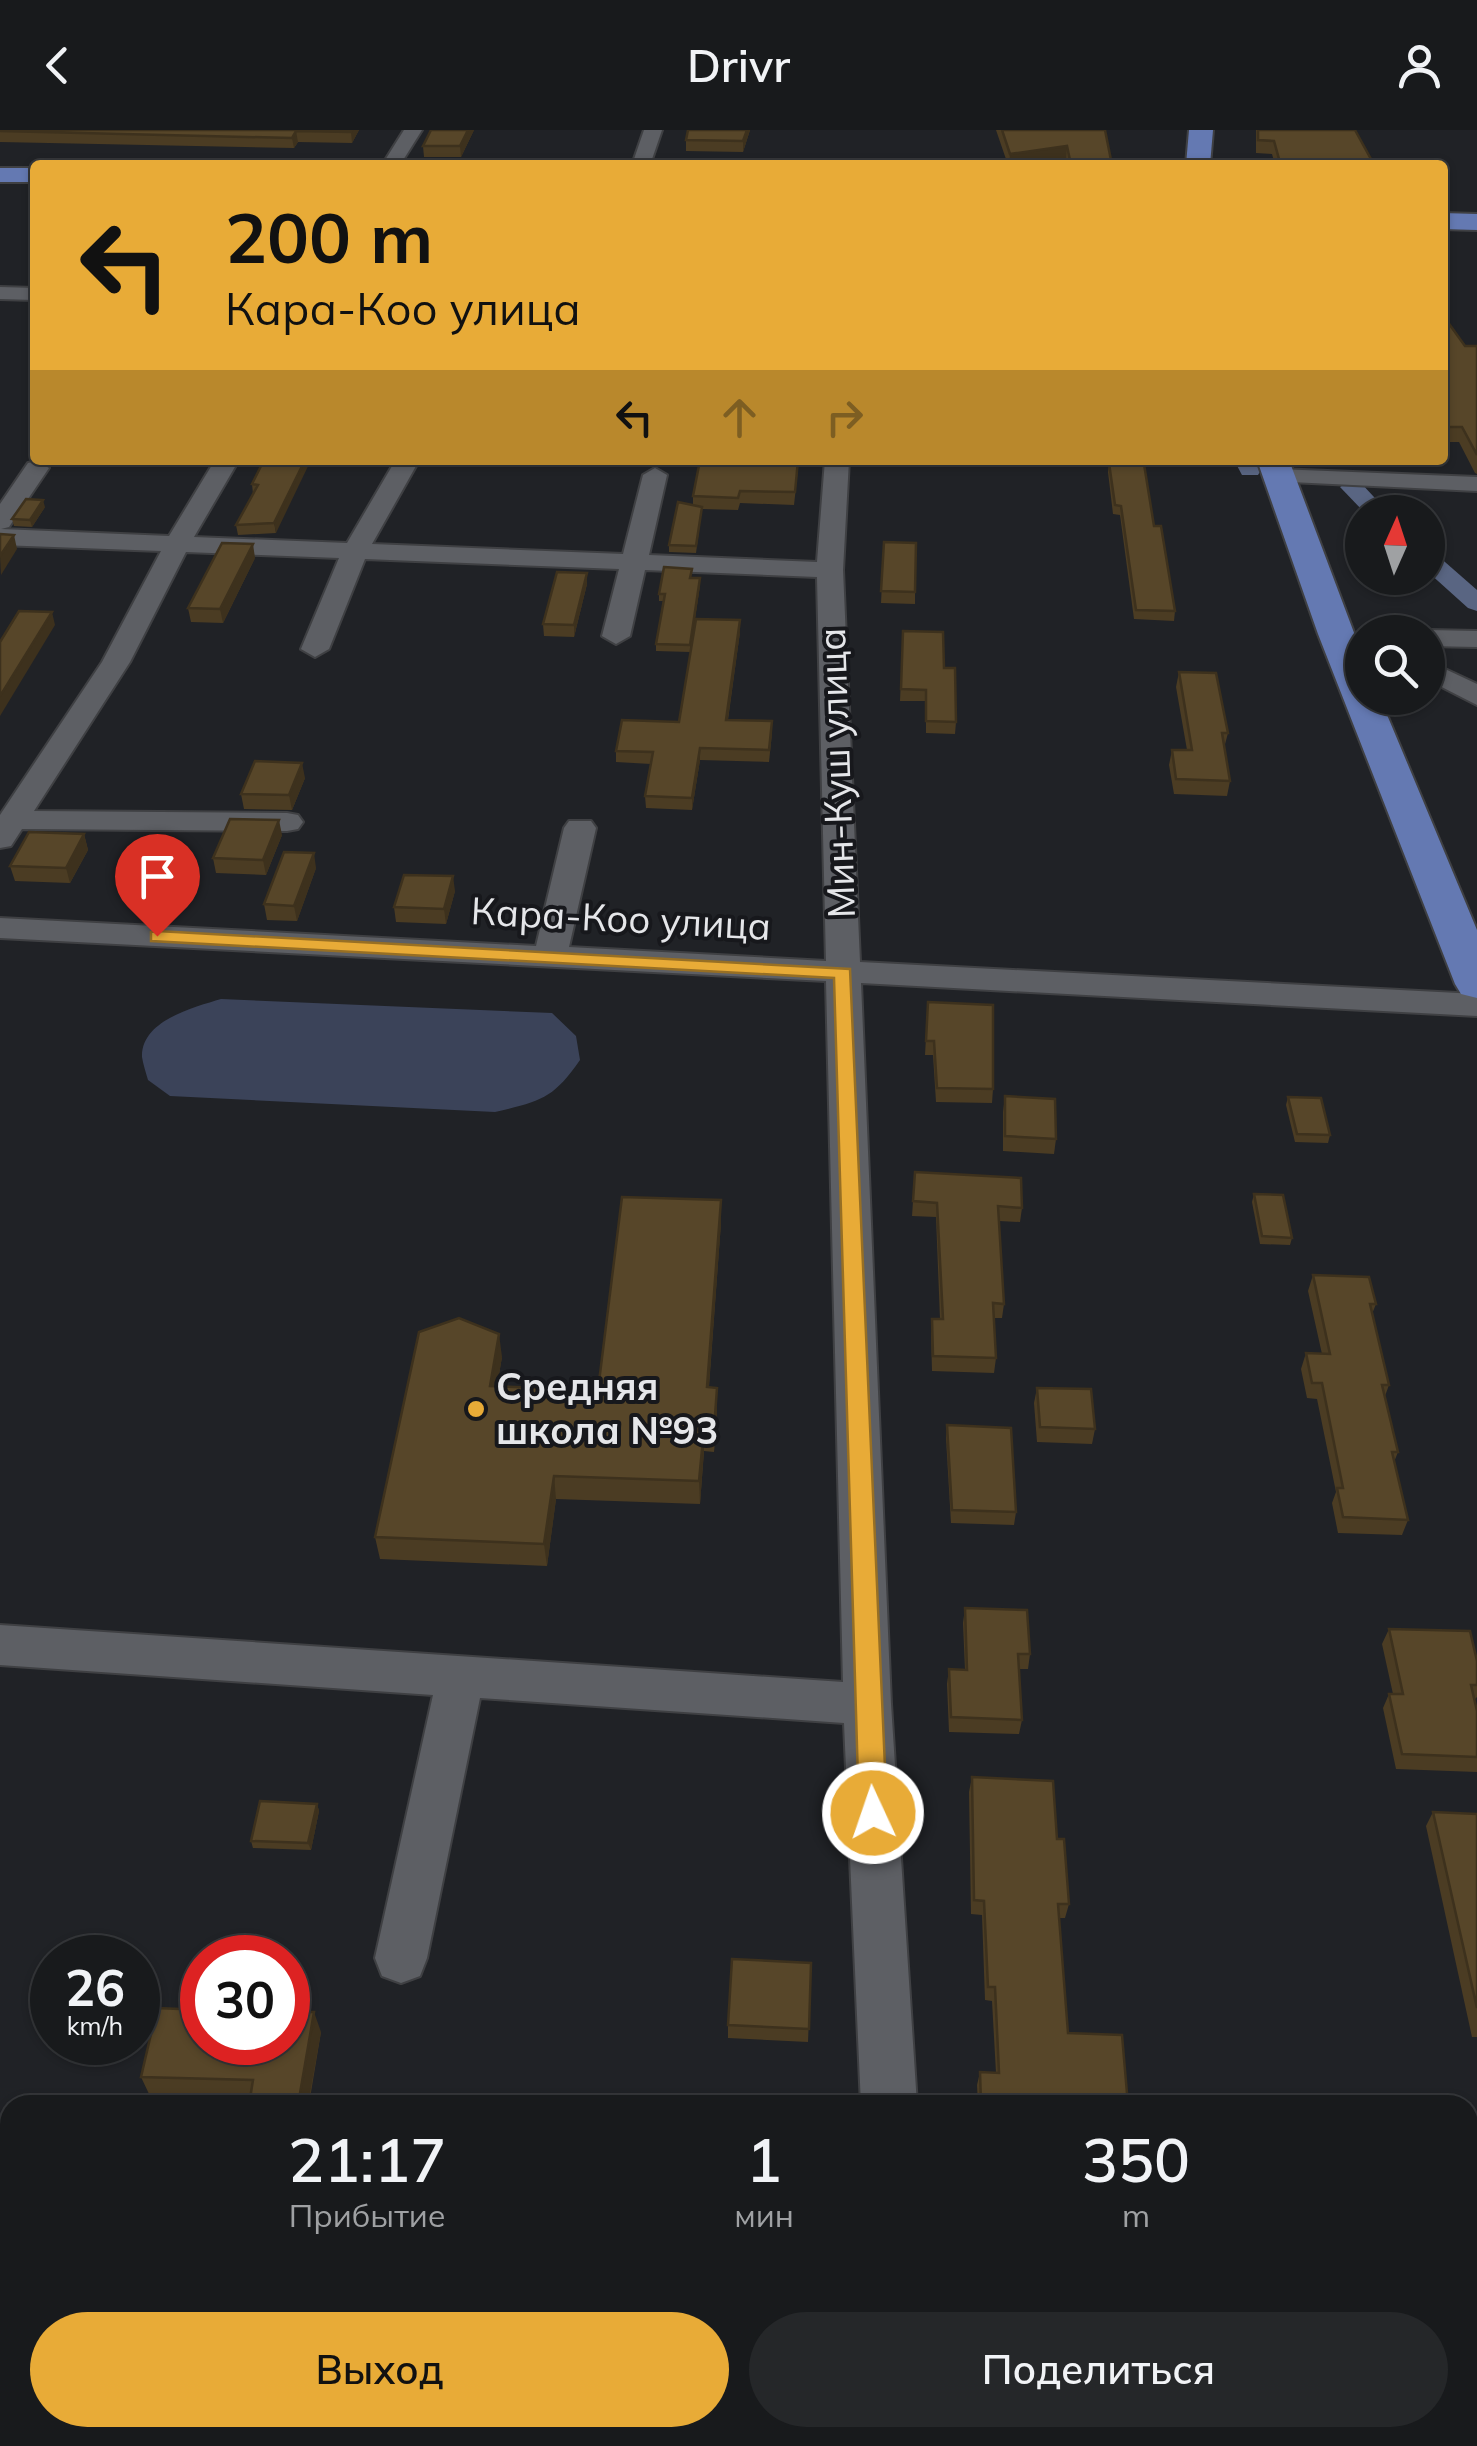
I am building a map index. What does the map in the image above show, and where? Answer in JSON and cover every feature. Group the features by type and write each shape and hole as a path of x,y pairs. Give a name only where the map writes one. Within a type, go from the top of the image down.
{"main road":[{"path":"1198,160 1200,130"},
{"path":"0,175 30,176"},
{"path":"0,191 30,191"},
{"path":"1448,208 1477,208"},
{"path":"1448,222 1477,222"},
{"path":"1276,468 1345,626"},
{"path":"1378,715 1477,984"}],"street":[{"path":"394,160 413,130"},
{"path":"643,160 653,130"},
{"path":"0,293 30,294"},
{"path":"6,830 116,662 224,465"},
{"name":"Мин-Куш улица","path":"837,465 830,570 867,1704 888,2095"},
{"path":"314,649 356,549 404,466"},
{"path":"0,522 37,468"},
{"path":"1276,468 1477,484"},
{"path":"616,636 655,475"},
{"path":"0,536 830,570"},
{"path":"1445,639 1477,640"},
{"path":"1445,678 1477,696"},
{"path":"6,830 287,822"},
{"path":"550,958 580,828"},
{"name":"Кара-Коо улица","path":"0,928 1477,1005"},
{"path":"0,1645 867,1704"},
{"path":"402,1958 461,1676"}],"shaded area":[{"path":"221,999 552,1013 576,1036 580,1060 562,1083 545,1096 495,1112 170,1096 148,1080 142,1057 144,1044 150,1033 171,1017"}],"building":[{"path":"0,130 352,130 296,131 292,138"},
{"path":"431,130 468,130 460,146 423,146"},
{"path":"688,130 747,130 743,141 686,140"},
{"path":"1002,130 1105,130 1111,160 1070,160 1067,146 1010,154"},
{"path":"1258,130 1355,130 1371,160 1279,159 1274,141 1258,140"},
{"path":"1448,322 1465,346 1477,346 1477,455 1462,427 1448,427"},
{"path":"262,465 303,465 274,523 236,525 258,485 252,484"},
{"path":"699,465 798,465 795,492 740,491 738,498 693,496"},
{"path":"1109,465 1144,465 1154,526 1161,526 1175,611 1136,610 1121,506 1115,505"},
{"path":"26,499 43,500 30,520 12,519"},
{"path":"678,502 702,507 696,546 669,545"},
{"path":"0,534 14,535 0,556"},
{"path":"884,542 916,543 915,592 881,591"},
{"path":"222,543 253,544 220,609 188,608"},
{"path":"664,567 692,569 690,578 700,578 690,645 656,644 665,594 659,594"},
{"path":"557,572 587,573 574,625 543,624"},
{"path":"19,611 52,612 0,696 0,642"},
{"path":"696,619 740,620 726,720 772,721 769,750 700,748 692,798 645,796 653,752 616,751 622,720 679,722"},
{"path":"903,631 943,632 944,668 955,668 956,722 926,721 926,690 901,689"},
{"path":"1179,672 1216,673 1228,733 1222,733 1230,781 1176,779 1172,750 1192,750"},
{"path":"255,761 302,763 289,795 241,794"},
{"path":"230,819 279,820 263,860 213,858"},
{"path":"29,832 84,834 66,868 10,866"},
{"path":"284,852 314,853 294,906 264,904"},
{"path":"146,855 181,856 168,884 132,883"},
{"path":"404,875 453,876 444,909 394,907"},
{"path":"928,1002 993,1005 993,1089 937,1088 934,1041 926,1041"},
{"path":"1005,1096 1055,1099 1056,1139 1005,1136"},
{"path":"1288,1097 1321,1098 1330,1135 1297,1134"},
{"path":"915,1172 1021,1178 1022,1208 998,1206 1004,1304 993,1303 996,1358 933,1356 932,1319 943,1319 937,1203 913,1201"},
{"path":"1254,1194 1283,1195 1292,1238 1262,1236"},
{"path":"622,1197 721,1200 707,1387 717,1388 714,1429 704,1428 699,1481 554,1476 544,1544 375,1537 419,1332 459,1318 499,1334 490,1386 598,1390"},
{"path":"1313,1275 1369,1277 1376,1304 1370,1304 1389,1385 1382,1385 1398,1452 1392,1452 1408,1520 1343,1517 1337,1488 1343,1488 1322,1383 1312,1383 1306,1353 1330,1354"},
{"path":"1037,1388 1091,1389 1095,1429 1040,1427"},
{"path":"947,1425 1011,1428 1016,1512 952,1510"},
{"path":"965,1608 1027,1610 1030,1654 1018,1654 1022,1720 951,1717 949,1669 967,1670"},
{"path":"1389,1629 1470,1631 1477,1661 1477,1685 1471,1685 1477,1711 1477,1757 1402,1754 1389,1694 1403,1694"},
{"path":"972,1777 1053,1781 1057,1839 1064,1839 1069,1904 1058,1904 1068,2033 1122,2035 1127,2095 981,2095 980,2072 999,2073 995,1987 988,1987 984,1901 974,1900"},
{"path":"260,1801 317,1804 308,1843 251,1841"},
{"path":"1433,1812 1477,1814 1477,2008"},
{"path":"732,1959 811,1963 809,2029 728,2025"},
{"path":"160,2008 180,2009 180,2065 305,2065 300,2095 251,2095 253,2080 141,2077 144,2065 160,2065"}],"waterway":[{"path":"1248,465 1250,470"},
{"path":"1352,487 1360,495"},
{"path":"1445,575 1477,603"}],"place":[{"name":"Средняя школа №93","path":"476,1409"}],"route":[{"path":"157,936 844,973 873,1813"}]}
